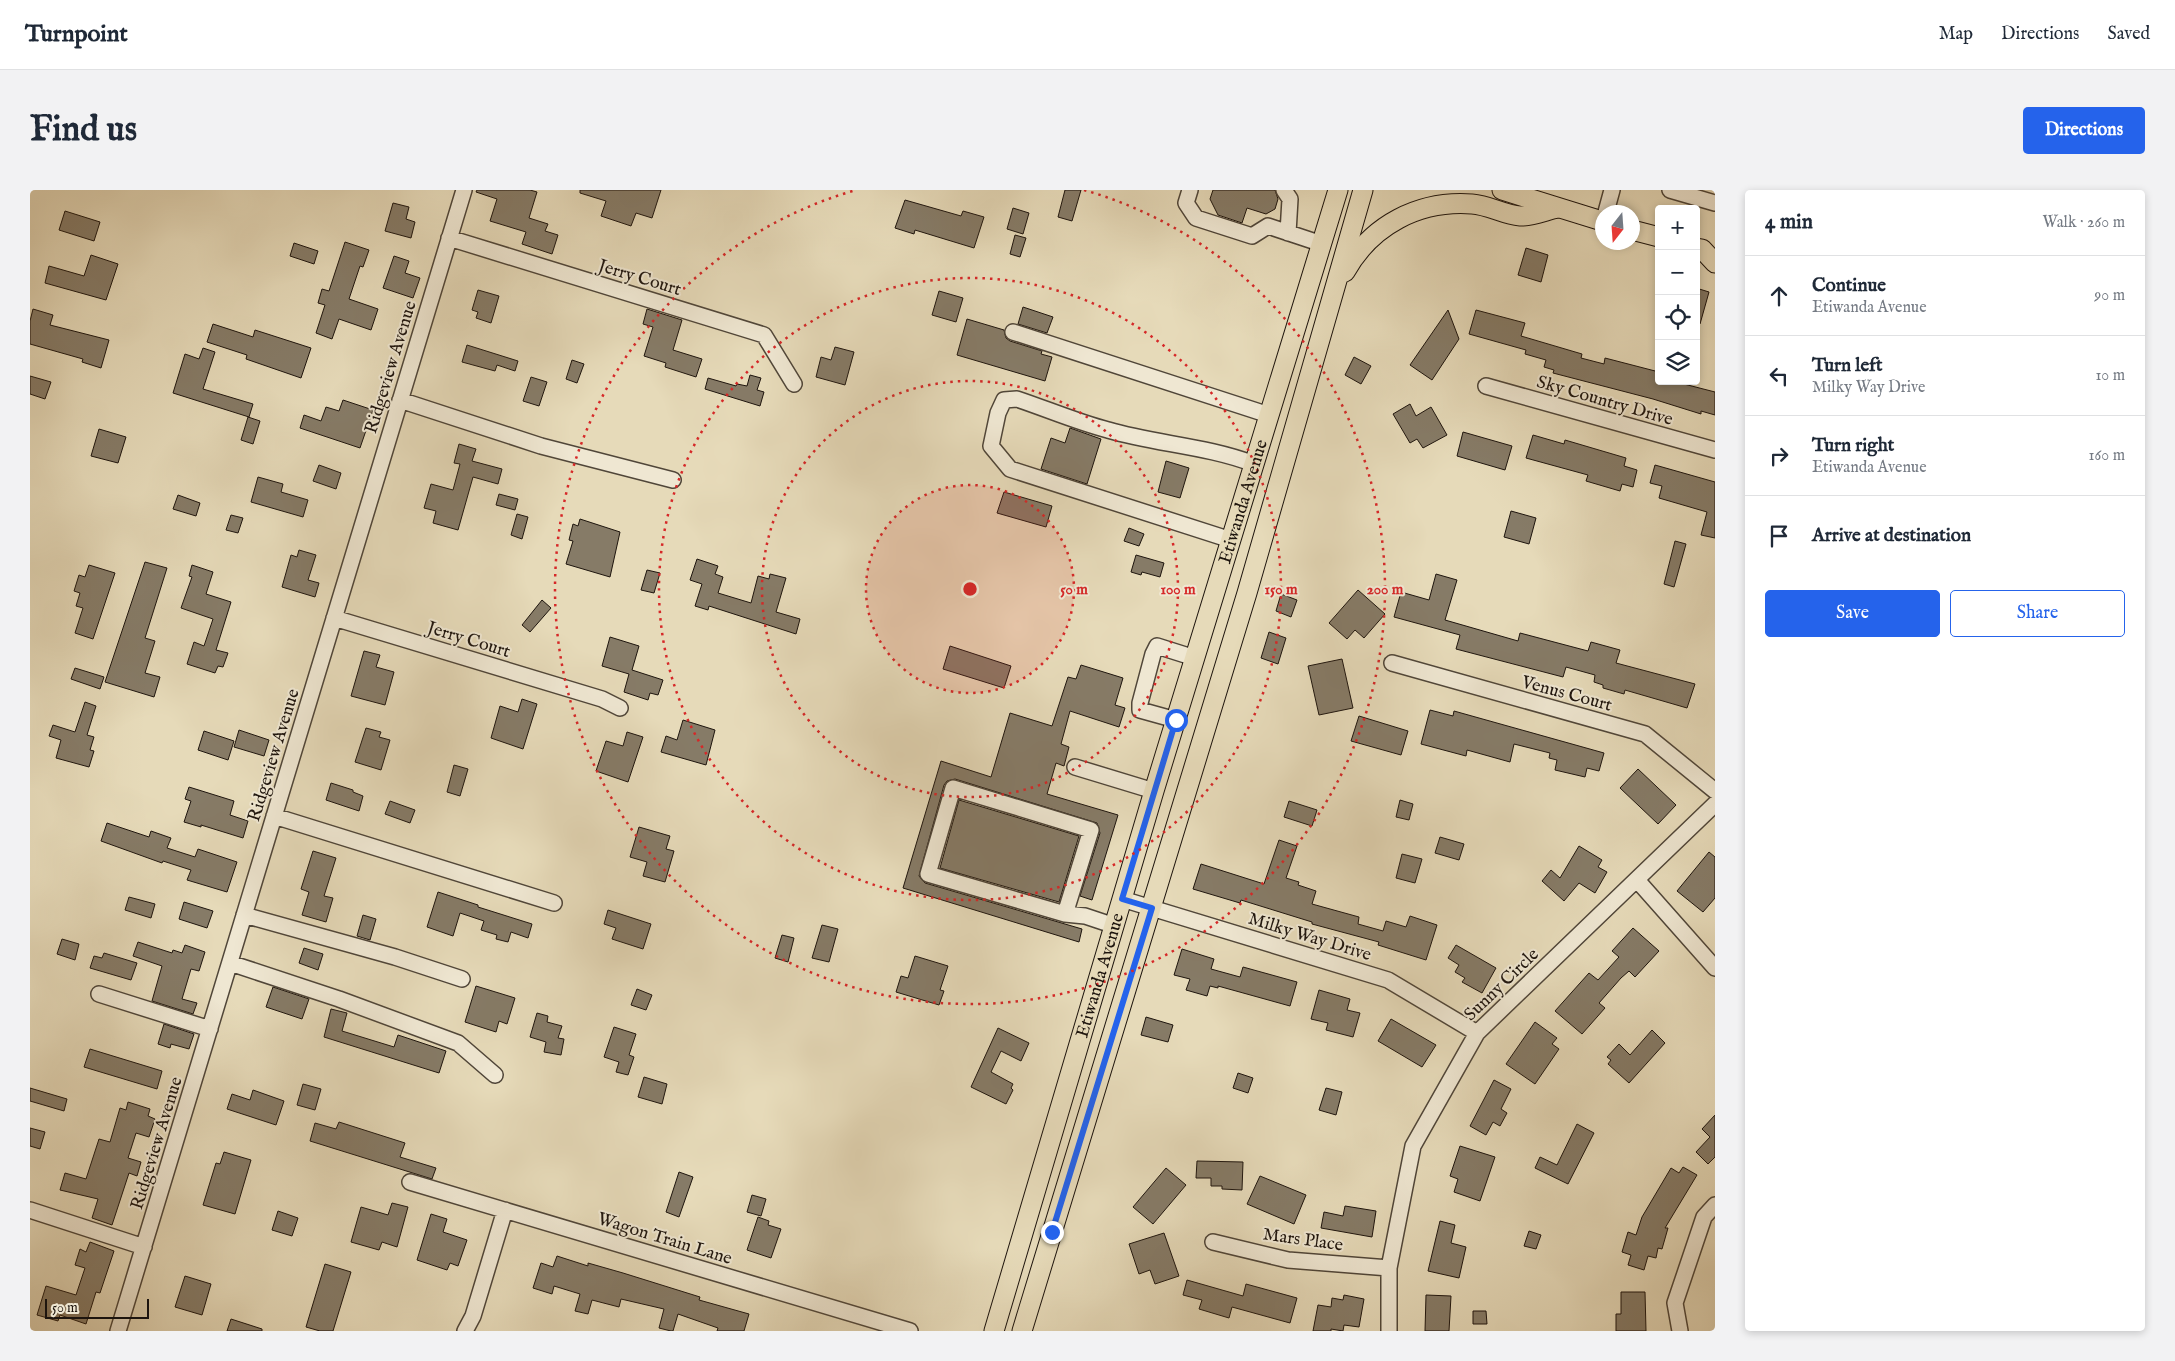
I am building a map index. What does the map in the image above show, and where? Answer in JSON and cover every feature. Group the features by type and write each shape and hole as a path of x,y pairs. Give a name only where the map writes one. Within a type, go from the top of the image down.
{"main road":[{"name":"Etiwanda Avenue","path":"994,1331 1154,791 1338,190"},
{"name":"Etiwanda Avenue","path":"1022,1331 1250,584 1363,190"},
{"path":"1502,190 1595,219"},
{"path":"1334,292 1350,263 1372,236 1386,224 1405,215 1450,203 1474,204 1521,216 1558,208"},
{"path":"1640,232 1655,236"}],"street":[{"name":"Ridgeview Avenue","path":"118,1331 464,190"},
{"path":"1190,190 1186,203 1196,218 1252,236 1268,226 1322,244"},
{"path":"1284,190 1290,198 1288,233"},
{"path":"1608,205 1612,190"},
{"path":"1670,190 1715,203"},
{"name":"Jerry Court","path":"449,238 764,335 794,384"},
{"path":"1013,332 1270,415"},
{"name":"Sky Country Drive","path":"1486,386 1715,450"},
{"path":"1231,540 1010,469 992,446 998,413 1004,400 1017,399 1108,431 1195,447 1254,464"},
{"path":"400,400 540,445 673,480"},
{"name":"Jerry Court","path":"334,618 602,699 620,708"},
{"path":"1176,720 1140,710 1152,654 1157,646 1195,658"},
{"name":"Venus Court","path":"1392,664 1645,734 1715,791"},
{"path":"1075,767 1154,791"},
{"path":"1066,914 1091,830 954,788 928,874 1066,914 1085,916 1114,926"},
{"name":"Sunny Circle","path":"1389,1331 1389,1268 1413,1146 1476,1032 1715,804"},
{"path":"274,816 554,903"},
{"path":"1637,880 1715,968"},
{"name":"Milky Way Drive","path":"1122,899 1388,980 1476,1032"},
{"path":"244,915 395,957 462,980"},
{"path":"230,963 339,999 458,1043 495,1075"},
{"path":"99,994 210,1029"},
{"name":"Wagon Train Lane","path":"410,1182 910,1331"},
{"path":"1680,1331 1675,1303 1704,1217 1715,1205"},
{"path":"30,1210 144,1246"},
{"path":"465,1331 473,1316 505,1210"},
{"name":"Mars Place","path":"1212,1242 1288,1260 1389,1268"}],"building":[{"path":"477,190 530,190 537,192 529,218 548,224 545,231 558,235 552,254 522,244 526,232 490,221 497,199 476,192"},
{"path":"580,190 661,190 652,218 636,213 631,226 601,216 606,201 580,193"},
{"path":"1065,190 1081,190 1072,221 1058,217"},
{"path":"1213,190 1275,190 1278,199 1275,209 1266,214 1247,208 1242,223 1218,215 1210,199"},
{"path":"905,200 961,216 963,211 984,217 974,248 915,230 914,234 895,228"},
{"path":"393,203 409,207 406,219 415,222 411,238 385,231"},
{"path":"1013,208 1029,213 1023,234 1007,229"},
{"path":"65,211 100,222 94,241 59,230"},
{"path":"1015,235 1026,238 1020,257 1010,254"},
{"path":"345,242 369,250 363,267 360,266 349,299 378,309 371,330 339,319 332,339 316,333 325,305 318,303 322,289 329,291"},
{"path":"294,243 318,251 314,264 290,256"},
{"path":"1526,248 1548,255 1541,282 1518,275"},
{"path":"91,255 118,264 106,300 45,283 49,266 84,276"},
{"path":"394,256 409,261 405,273 420,278 413,298 383,288"},
{"path":"1700,289 1709,292 1700,324"},
{"path":"478,290 499,296 491,323 476,318 478,312 472,310"},
{"path":"939,291 963,298 956,322 932,315"},
{"path":"1023,307 1053,317 1047,333 1018,324"},
{"path":"33,309 53,315 50,325 109,340 101,368 82,362 83,359 30,344 30,321"},
{"path":"647,309 682,320 673,350 702,359 696,377 665,367 666,363 644,356 653,327 643,324"},
{"path":"1448,310 1459,339 1432,380 1410,365"},
{"path":"1476,310 1525,323 1521,336 1582,354 1581,358 1604,364 1605,358 1655,371 1655,385 1688,385 1715,392 1715,415 1701,411 1701,414 1653,399 1553,373 1554,370 1544,367 1546,360 1525,354 1526,350 1469,334"},
{"path":"967,319 1004,330 1006,338 1010,341 1042,351 1041,354 1052,357 1045,381 957,355"},
{"path":"213,324 253,337 255,330 311,348 301,378 246,359 247,355 207,342"},
{"path":"467,345 518,361 515,371 497,365 495,371 462,362"},
{"path":"835,347 854,352 845,385 816,377 821,357 831,360"},
{"path":"203,348 215,352 203,389 253,404 249,417 173,393 185,354 199,359"},
{"path":"1354,357 1371,366 1361,384 1345,375"},
{"path":"572,360 584,364 577,383 566,379"},
{"path":"750,375 761,378 757,390 764,392 760,406 705,389 708,378 736,386 737,384 747,386"},
{"path":"30,376 51,382 45,399 30,394"},
{"path":"531,377 547,382 539,406 523,401"},
{"path":"343,400 373,410 360,448 300,428 304,415 321,421 326,407 339,411"},
{"path":"1410,404 1416,416 1431,407 1447,435 1423,448 1417,439 1410,443 1393,414"},
{"path":"248,417 260,421 253,444 241,440"},
{"path":"1070,428 1101,439 1087,484 1041,469 1051,438 1065,443"},
{"path":"99,429 126,437 118,463 91,456"},
{"path":"1463,432 1512,446 1505,470 1457,456"},
{"path":"1533,435 1564,444 1565,440 1626,458 1624,466 1637,470 1633,487 1622,484 1620,491 1586,481 1588,475 1526,458"},
{"path":"459,444 476,449 472,461 502,469 498,484 473,477 458,530 433,523 436,511 424,508 431,484 453,490 460,464 454,463"},
{"path":"1166,461 1189,468 1180,498 1158,492"},
{"path":"319,465 341,473 336,489 313,481"},
{"path":"1655,465 1715,482 1715,538 1701,535 1707,512 1659,498 1662,486 1650,483"},
{"path":"258,477 283,484 281,492 308,500 303,517 251,502"},
{"path":"1004,492 1052,506 1046,527 997,513"},
{"path":"499,494 518,499 515,510 496,505"},
{"path":"178,495 200,503 196,516 173,509"},
{"path":"1511,511 1536,518 1529,544 1504,537"},
{"path":"517,514 528,517 522,539 511,535"},
{"path":"231,515 243,518 238,533 226,530"},
{"path":"580,519 620,532 610,577 566,564 573,541 569,540 573,524 578,526"},
{"path":"1129,528 1144,534 1139,546 1124,541"},
{"path":"1675,541 1686,544 1674,587 1664,584"},
{"path":"299,550 316,555 308,580 319,583 315,597 282,587 291,555 297,557"},
{"path":"1136,555 1164,563 1160,577 1142,572 1141,575 1131,572"},
{"path":"697,559 718,566 715,574 723,577 718,593 751,603 758,576 769,579 770,574 786,578 776,612 800,619 796,634 709,606 708,610 695,606 702,584 690,580"},
{"path":"145,562 167,568 145,638 155,641 145,673 160,677 154,697 105,682"},
{"path":"89,565 115,573 93,639 75,633 83,608 76,606 80,593 74,591 79,575 85,577"},
{"path":"192,565 213,572 206,594 231,602 216,650 228,653 223,667 218,666 215,673 187,664 194,642 204,646 213,619 181,608 192,577 189,576"},
{"path":"647,570 660,573 654,593 641,590"},
{"path":"1436,574 1457,580 1445,620 1518,641 1520,633 1588,651 1591,642 1620,650 1616,663 1695,684 1687,708 1625,690 1624,694 1603,688 1603,685 1594,682 1595,675 1566,667 1563,677 1456,649 1460,635 1394,617 1401,592 1429,600"},
{"path":"1358,590 1385,614 1364,638 1355,630 1347,639 1329,623"},
{"path":"1281,594 1297,600 1291,617 1276,611"},
{"path":"542,600 551,608 530,632 522,625"},
{"path":"1269,632 1286,638 1278,664 1261,658"},
{"path":"610,637 639,646 632,670 663,680 658,695 650,693 648,700 624,692 629,674 602,666"},
{"path":"950,646 1011,666 1004,688 943,669"},
{"path":"364,651 380,655 376,667 394,672 385,705 351,696"},
{"path":"1342,659 1353,708 1319,715 1308,666"},
{"path":"1081,665 1123,678 1115,705 1125,708 1119,727 1070,711 1061,744 1069,747 1064,766 1056,763 1047,794 1118,815 1092,900 1080,896 1100,833 1097,823 955,779 947,781 944,785 919,876 925,883 1082,929 1079,942 903,888 941,761 991,777 1010,713 1052,726 1068,677 1076,679"},
{"path":"75,668 104,677 100,689 71,679"},
{"path":"522,699 537,704 523,749 491,738 500,706 518,712"},
{"path":"85,702 96,706 87,735 94,737 90,750 94,751 89,767 56,758 61,740 49,736 53,725 75,732"},
{"path":"1430,710 1453,716 1454,711 1604,753 1599,771 1587,768 1585,777 1555,770 1557,760 1549,758 1550,753 1514,744 1510,762 1467,750 1466,756 1421,744"},
{"path":"1359,716 1408,731 1401,755 1351,741"},
{"path":"683,720 715,730 706,765 661,752 666,736 677,740"},
{"path":"366,728 381,732 379,737 390,740 381,770 355,762"},
{"path":"239,730 269,740 264,756 234,747"},
{"path":"204,731 234,741 228,760 198,750"},
{"path":"627,732 643,737 628,782 596,771 606,741 623,746"},
{"path":"454,765 468,769 460,796 447,792"},
{"path":"1638,769 1676,805 1658,824 1620,788"},
{"path":"331,783 353,790 353,792 363,796 359,811 326,800"},
{"path":"189,787 234,801 230,815 248,821 243,838 201,825 201,827 184,822 191,801 185,799"},
{"path":"959,800 1079,836 1059,902 940,868"},
{"path":"1400,800 1413,804 1409,820 1396,817"},
{"path":"390,801 415,810 410,823 385,814"},
{"path":"1289,801 1317,810 1312,826 1284,817"},
{"path":"107,823 149,837 151,831 171,838 167,848 195,857 198,849 237,862 227,892 187,880 191,870 163,861 162,863 101,841"},
{"path":"639,827 670,836 666,849 674,851 665,882 643,876 647,862 630,857"},
{"path":"1440,837 1464,844 1459,860 1435,853"},
{"path":"1279,840 1297,846 1286,878 1299,882 1298,885 1316,891 1312,904 1359,917 1358,924 1383,931 1386,921 1406,927 1410,916 1437,925 1426,960 1378,945 1379,942 1312,924 1312,922 1241,900 1240,903 1193,889 1201,864 1264,884"},
{"path":"1579,846 1602,860 1598,867 1607,872 1595,893 1579,883 1564,901 1542,881 1551,870 1560,878"},
{"path":"313,851 336,858 324,896 333,898 326,922 302,915 309,892 301,889"},
{"path":"1709,852 1715,857 1715,898 1703,912 1677,891"},
{"path":"1402,854 1422,859 1415,883 1396,878"},
{"path":"438,892 532,924 528,938 511,932 508,942 496,939 497,935 481,930 484,921 460,913 453,936 427,927"},
{"path":"129,897 155,904 151,918 125,910"},
{"path":"184,902 213,911 207,928 179,919"},
{"path":"608,910 651,924 643,949 612,939 616,928 604,924"},
{"path":"363,915 376,919 370,940 357,936"},
{"path":"822,925 838,929 829,962 812,958"},
{"path":"1633,928 1659,951 1635,977 1629,971 1621,978 1599,1003 1605,1008 1582,1034 1555,1011 1589,973 1598,980 1619,957 1612,951"},
{"path":"782,935 794,938 788,962 775,958"},
{"path":"62,939 79,944 75,960 57,954"},
{"path":"138,942 172,953 173,950 182,953 185,945 205,952 199,971 191,969 182,999 197,1003 193,1014 152,1001 162,966 133,956"},
{"path":"1456,945 1496,968 1482,993 1462,982 1465,978 1455,972 1459,965 1448,958"},
{"path":"304,948 323,954 318,970 299,963"},
{"path":"1182,949 1214,959 1211,969 1240,977 1243,967 1297,982 1290,1006 1218,986 1218,988 1210,986 1207,996 1186,990 1190,979 1174,975"},
{"path":"104,953 137,963 131,980 90,968 94,956 102,958"},
{"path":"915,956 948,966 940,990 944,991 939,1005 896,992 901,976 908,978"},
{"path":"476,986 515,998 507,1024 499,1021 496,1032 465,1022"},
{"path":"273,987 309,999 302,1019 266,1007"},
{"path":"637,989 652,995 646,1010 631,1005"},
{"path":"1319,990 1350,999 1347,1010 1360,1013 1353,1037 1326,1030 1328,1023 1311,1019"},
{"path":"331,1009 347,1013 342,1031 394,1047 398,1035 446,1051 439,1073 324,1037"},
{"path":"537,1013 548,1016 547,1022 562,1026 558,1038 564,1039 561,1055 544,1052 546,1042 530,1037"},
{"path":"1146,1017 1173,1025 1168,1042 1141,1035"},
{"path":"1391,1019 1436,1045 1422,1067 1378,1041"},
{"path":"1535,1022 1557,1038 1552,1044 1559,1049 1535,1084 1506,1064"},
{"path":"164,1024 194,1034 189,1049 171,1044 170,1048 158,1044"},
{"path":"614,1027 636,1034 629,1055 634,1057 628,1075 616,1072 619,1062 604,1057"},
{"path":"998,1028 1029,1043 1021,1061 1001,1051 991,1072 1013,1084 1011,1088 1013,1090 1006,1104 971,1087"},
{"path":"1652,1030 1665,1043 1629,1083 1608,1064 1611,1060 1607,1057 1619,1044 1630,1055"},
{"path":"90,1049 162,1071 157,1089 84,1067"},
{"path":"1238,1073 1253,1078 1248,1093 1233,1088"},
{"path":"644,1077 667,1084 662,1104 638,1097"},
{"path":"1494,1080 1511,1089 1501,1109 1507,1113 1500,1126 1493,1122 1486,1135 1470,1126"},
{"path":"303,1084 321,1089 315,1110 297,1105"},
{"path":"30,1088 67,1099 64,1111 30,1101"},
{"path":"1326,1088 1342,1092 1336,1115 1319,1110"},
{"path":"253,1090 284,1101 276,1125 227,1109 232,1094 250,1100"},
{"path":"128,1102 150,1109 148,1116 155,1119 149,1137 136,1133 128,1158 141,1162 137,1176 129,1173 112,1225 92,1218 98,1199 60,1190 65,1173 86,1179 99,1139 110,1142 120,1108 126,1110"},
{"path":"1715,1115 1715,1157 1708,1164 1696,1152 1710,1137 1702,1129"},
{"path":"339,1122 405,1143 400,1157 436,1168 432,1179 310,1141 315,1123 336,1129"},
{"path":"1577,1124 1594,1133 1568,1184 1535,1168 1540,1157 1557,1165"},
{"path":"30,1128 45,1132 40,1149 30,1146"},
{"path":"1460,1146 1495,1157 1480,1201 1454,1192 1458,1179 1450,1176"},
{"path":"224,1152 251,1160 235,1214 203,1205 216,1163 220,1164"},
{"path":"1197,1161 1243,1162 1242,1190 1222,1189 1222,1186 1211,1186 1211,1178 1196,1178"},
{"path":"1683,1167 1697,1175 1665,1228 1668,1228 1662,1249 1658,1248 1656,1258 1648,1256 1644,1270 1628,1265 1631,1255 1622,1252 1628,1232 1636,1235 1642,1217 1671,1168 1679,1173"},
{"path":"1166,1168 1186,1185 1153,1224 1133,1207"},
{"path":"679,1172 693,1177 679,1217 666,1212"},
{"path":"1260,1176 1306,1195 1294,1224 1247,1204"},
{"path":"752,1195 766,1199 761,1216 747,1212"},
{"path":"392,1203 408,1207 397,1247 382,1242 379,1250 351,1242 361,1207 388,1215"},
{"path":"1345,1206 1376,1211 1372,1237 1321,1228 1324,1212 1343,1216"},
{"path":"278,1211 298,1218 292,1236 272,1230"},
{"path":"431,1214 447,1219 443,1232 467,1240 458,1266 450,1263 447,1270 417,1260"},
{"path":"758,1217 769,1221 768,1225 781,1229 771,1258 747,1250"},
{"path":"1440,1221 1455,1225 1451,1243 1466,1247 1459,1278 1428,1271"},
{"path":"1529,1231 1541,1235 1536,1249 1524,1246"},
{"path":"1164,1233 1179,1276 1155,1284 1150,1270 1139,1274 1129,1244"},
{"path":"90,1242 114,1251 100,1293 96,1292 86,1324 60,1315 58,1321 37,1315 46,1286 76,1295 85,1268 75,1265 80,1249 86,1252"},
{"path":"557,1256 588,1266 588,1263 623,1273 700,1297 699,1300 749,1314 744,1331 717,1331 718,1328 678,1314 673,1331 659,1328 664,1309 621,1299 619,1307 592,1300 588,1314 575,1311 580,1294 554,1286 552,1294 533,1288 541,1263 553,1267"},
{"path":"325,1264 351,1272 333,1331 320,1331 306,1327"},
{"path":"185,1276 211,1284 202,1315 175,1307"},
{"path":"1187,1280 1243,1296 1246,1284 1297,1298 1290,1323 1232,1307 1229,1318 1199,1309 1202,1300 1183,1295"},
{"path":"1621,1292 1645,1292 1646,1331 1616,1331 1616,1314 1621,1314"},
{"path":"1344,1295 1364,1299 1359,1327 1344,1325 1343,1331 1331,1329 1331,1331 1313,1331 1318,1305 1331,1307 1332,1298 1343,1300"},
{"path":"1426,1295 1451,1296 1449,1331 1425,1331"},
{"path":"1473,1311 1486,1311 1487,1324 1473,1324"},
{"path":"231,1319 262,1329 262,1331 227,1331"}],"route":[{"path":"1052,1232 1152,908 1122,899 1176,720"}]}
